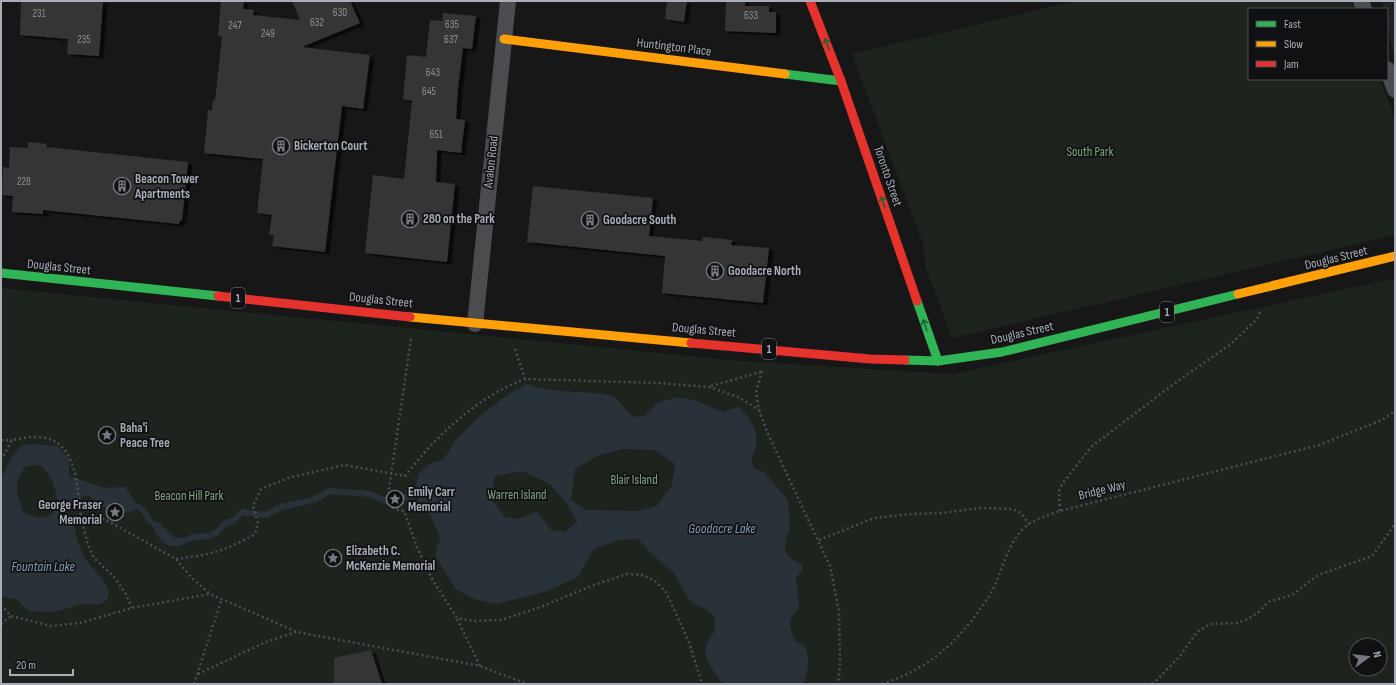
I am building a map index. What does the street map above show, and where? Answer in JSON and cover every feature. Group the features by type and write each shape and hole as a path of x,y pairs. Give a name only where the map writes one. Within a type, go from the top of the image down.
{"main road":[{"name":"Toronto Street","path":"810,1 841,81 938,362"},
{"name":"Huntington Place","path":"504,39 841,81"},
{"name":"Douglas Street","path":"1,273 414,316 475,324 870,359 938,362 1002,352 1266,289 1395,256"}],"street":[{"name":"Avalon Road","path":"475,324 508,1"},
{"path":"1388,72 1395,90"}],"path":[{"path":"1060,511 1059,491 1062,484 1091,447 1175,383 1231,344 1257,319 1266,299 1266,289"},
{"path":"414,316 389,489 394,509 404,511 417,547 429,573 457,618 480,666"},
{"path":"508,326 525,379"},
{"path":"766,349 762,372 756,392 759,410 787,477 819,540 830,566 839,611 840,663 838,684"},
{"path":"709,387 762,372"},
{"path":"176,559 206,556 225,550 255,534 258,523 253,506 262,489 291,477 344,465 405,476 423,453 455,423 508,385 525,379 651,383 709,387 738,397 759,410"},
{"name":"Bridge Way","path":"882,684 924,666 955,640 988,597 1015,540 1029,524 1060,511 1320,445 1382,420 1395,411"},
{"path":"1,440 34,437 51,440 62,446 70,456 82,522 88,545 94,558 114,577 126,594 132,608"},
{"path":"1,460 12,440"},
{"path":"819,540 874,518 911,514 943,513 980,508 1012,509 1021,513 1029,524"},
{"path":"82,522 102,518 176,559 190,576 210,594 297,632 480,666 527,684"},
{"path":"1152,684 1180,656 1197,632 1210,624 1237,623 1248,619 1260,611 1268,602 1292,595 1318,576 1372,556 1395,524"},
{"path":"457,618 473,622 501,620 538,608 591,586 628,574 643,575 655,581 666,592 689,642 702,684"},
{"path":"1,605 11,616 51,626 80,623 132,608 210,594"},
{"path":"194,684 222,598"},
{"path":"1,624 11,616"},
{"path":"198,674 266,642 297,632"}],"green space":[{"name":"South Park","path":"1076,1 1352,1 1354,8 1248,8 1248,80 1380,80 1395,119 1395,235 952,338 926,269 924,247 920,235 852,54"},
{"path":"1382,1 1395,1 1395,59 1388,28 1388,8 1384,8"},
{"name":"Beacon Hill Park","path":"1391,279 1395,281 1395,684 1,684 1,288 741,361 953,374"}],"water":[{"name":"Goodacre Lake","path":"527,384 556,391 608,395 616,398 627,411 638,417 643,417 659,402 678,397 697,401 722,412 739,407 749,418 756,431 757,437 755,451 751,459 754,468 764,472 788,500 790,529 786,540 785,549 789,557 802,565 803,569 796,578 799,608 792,616 790,627 795,641 805,646 808,656 808,670 803,684 723,684 709,664 705,652 709,639 715,631 714,616 708,610 693,604 686,595 675,574 654,556 638,539 618,540 594,549 578,577 547,591 497,604 474,599 456,589 435,556 440,538 431,516 418,504 415,488 419,473 429,464 442,460 454,442 480,416 510,393","holes":["623,449 655,450 675,464 672,485 657,506 638,511 586,510 571,500 575,469 599,455","522,471 550,484 567,504 577,521 565,532 551,530 537,511 519,519 505,517 491,499 495,476"]},
{"name":"Fountain Lake","path":"34,444 57,446 69,459 69,476 105,488 125,487 139,507 129,513 103,507 88,495 81,497 66,510 74,523 77,540 85,559 103,580 109,592 107,600 100,604 81,604 54,612 29,611 16,599 3,597 1,594 1,479 11,458 22,445","holes":["40,465 53,483 58,506 47,517 39,518 23,512 18,494 17,483 26,466"]},
{"path":"150,521 158,522 175,538 185,538 186,543 180,546 168,545 159,538"}],"building":[{"path":"21,1 103,1 99,56 67,54 68,39 20,35"},
{"name":"Bickerton Court","path":"221,1 244,1 243,9 254,10 253,15 300,20 292,1 350,1 360,23 302,47 370,55 363,109 342,106 325,252 272,246 274,235 269,235 272,215 257,213 263,159 204,153 208,110 212,110 213,100 215,100 222,37 218,36"},
{"path":"667,1 687,1 684,22 665,19"},
{"path":"726,1 745,1 745,6 769,6 769,12 776,12 776,33 725,31"},
{"path":"443,13 476,16 472,49 463,48 458,88 456,119 465,120 461,153 437,150 436,182 455,184 447,262 365,253 373,175 404,179 412,101 403,99 407,55 426,57 430,20 442,21"},
{"name":"Beacon Tower Apartments","path":"28,142 47,144 46,147 188,162 182,221 180,220 179,224 43,210 43,214 12,212 13,196 2,195 3,167 9,168 10,147 28,148"},
{"path":"533,186 653,198 649,236 702,241 703,237 732,240 731,245 769,248 763,303 662,293 665,256 527,242"},
{"path":"371,650 382,684 334,684 334,658"}],"waterway":[{"path":"186,540 193,537 209,536 217,532 226,523 233,521 242,512 266,515 281,507 313,500 330,491 370,494 386,501 416,495"},
{"path":"139,507 144,511 150,521"}],"traffic: fast":[{"path":"785,74 841,81"},
{"path":"1,273 218,296"},
{"path":"905,360 938,361 1002,352 1238,294"},
{"path":"917,301 938,361"}],"traffic: slow":[{"path":"504,39 785,74"},
{"path":"1238,294 1395,256"},
{"path":"410,317 691,343"}],"traffic: jam":[{"path":"810,1 841,81 917,301"},
{"path":"218,296 410,317"},
{"path":"691,343 870,359 905,360"}],"place":[{"name":"Bickerton Court","path":"281,146"},
{"name":"Beacon Tower Apartments","path":"122,186"},
{"name":"280 on the Park","path":"410,219"},
{"name":"Goodacre South","path":"590,220"},
{"name":"Goodacre North","path":"715,271"},
{"name":"Baha'i Peace Tree","path":"107,435"},
{"name":"Emily Carr Memorial","path":"395,499"},
{"name":"George Fraser Memorial","path":"115,512"},
{"name":"Elizabeth C. McKenzie Memorial","path":"333,558"}],"park label":[{"name":"Blair Island","path":"634,480"},
{"name":"Warren Island","path":"517,495"}]}
